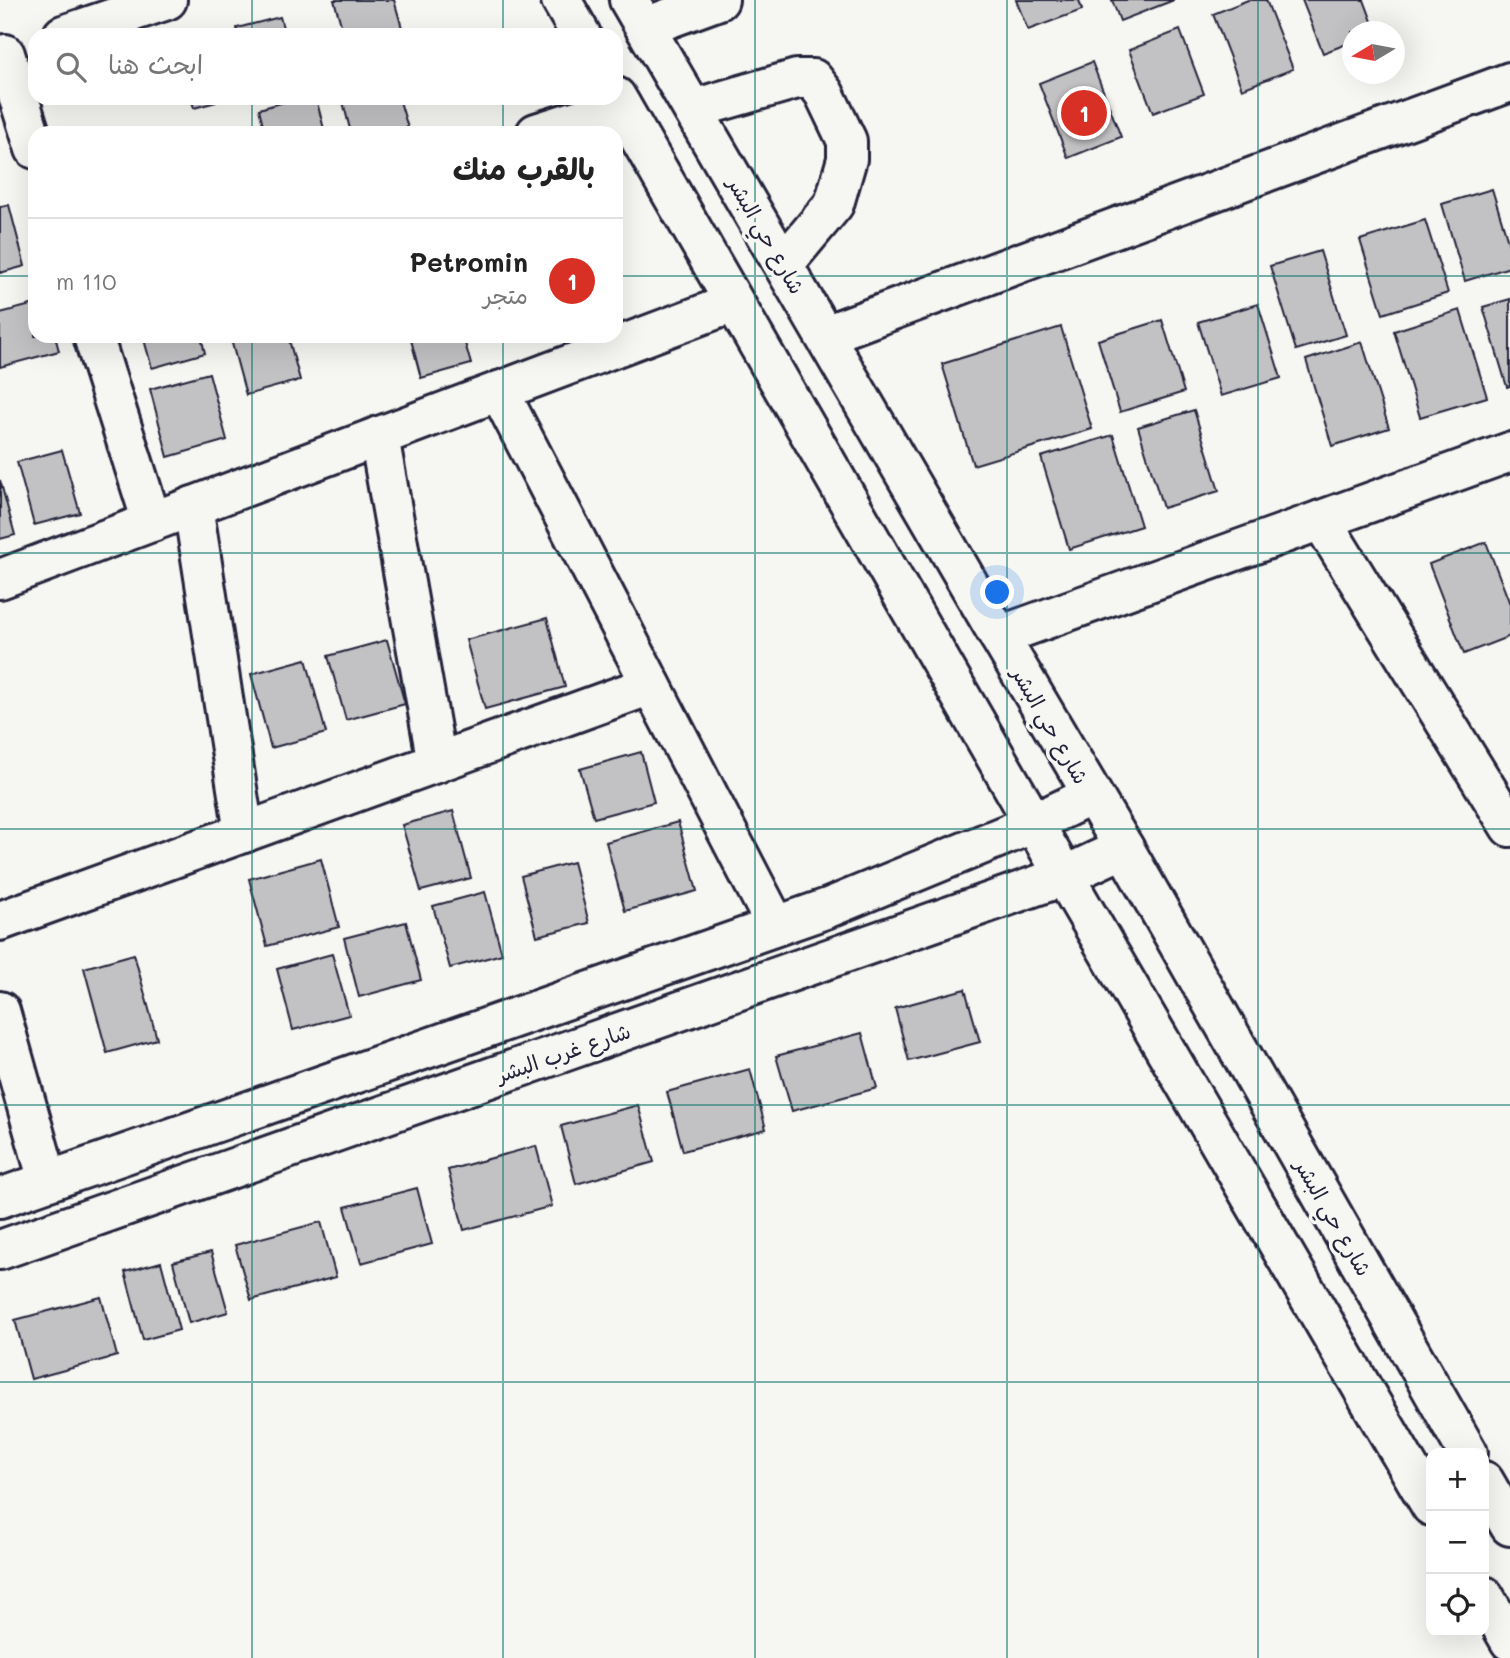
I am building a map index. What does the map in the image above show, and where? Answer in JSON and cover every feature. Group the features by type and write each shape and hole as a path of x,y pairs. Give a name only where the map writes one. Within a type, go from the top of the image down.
{"street":[{"path":"84,28 167,0"},
{"path":"561,0 577,28"},
{"path":"637,14 719,0"},
{"name":"شارع حي البشر","path":"637,14 1124,848 1465,1448"},
{"path":"13,52 30,126"},
{"path":"693,109 797,79 813,79 824,93 846,141 847,159 834,204 784,264"},
{"path":"825,335 1510,82"},
{"path":"555,126 611,105"},
{"path":"621,105 1032,824 1426,1497"},
{"path":"0,579 733,303"},
{"path":"95,343 152,522"},
{"path":"499,391 776,926"},
{"path":"379,436 437,763"},
{"path":"999,636 1510,452"},
{"path":"193,506 244,833"},
{"path":"1321,520 1504,807"},
{"path":"0,922 651,685"},
{"path":"0,1198 828,908 1032,824 1092,795"},
{"name":"شارع غرب البشر","path":"0,1250 1064,876 1124,848"},
{"path":"0,1011 48,1181"},
{"path":"1489,1490 1510,1526"},
{"path":"1489,1605 1510,1642"}],"building":[{"path":"334,0 394,0 402,28 342,28"},
{"path":"1016,0 1079,0 1082,10 1028,30"},
{"path":"1112,0 1174,0 1120,21"},
{"path":"1248,0 1266,0 1293,69 1242,89 1213,14"},
{"path":"1302,0 1364,0 1372,21 1342,21 1342,46 1323,53"},
{"path":"280,17 283,28 237,28"},
{"path":"1180,30 1204,94 1153,113 1129,50"},
{"path":"1092,62 1121,137 1068,158 1039,83"},
{"path":"274,105 318,105 323,126 263,126 259,109"},
{"path":"344,105 401,105 407,126 349,126"},
{"path":"1492,189 1510,248 1510,267 1465,281 1442,204"},
{"path":"9,205 25,266 0,273 0,207"},
{"path":"1425,220 1448,293 1383,314 1360,240"},
{"path":"1320,251 1346,335 1296,350 1270,266"},
{"path":"1510,299 1510,386 1507,387 1483,307"},
{"path":"1258,304 1281,378 1221,396 1198,322"},
{"path":"28,306 28,343 57,343 59,351 0,367 0,313"},
{"path":"1460,310 1487,397 1420,417 1394,331"},
{"path":"1162,320 1184,392 1120,412 1098,340"},
{"path":"1061,327 1092,429 973,465 942,364"},
{"path":"1362,342 1389,428 1332,446 1306,360"},
{"path":"145,343 203,343 205,353 152,368"},
{"path":"232,343 290,343 300,380 246,395"},
{"path":"412,343 465,343 471,364 421,378"},
{"path":"209,373 227,440 168,457 150,389"},
{"path":"1194,410 1219,491 1163,508 1138,427"},
{"path":"1113,435 1141,526 1069,549 1041,457"},
{"path":"62,450 80,513 34,525 17,462"},
{"path":"0,480 15,535 0,539"},
{"path":"1486,542 1510,604 1510,636 1464,654 1429,564"},
{"path":"547,618 565,687 485,709 466,640"},
{"path":"387,640 405,704 346,720 328,656"},
{"path":"306,659 326,733 271,748 251,674"},
{"path":"641,752 654,802 594,818 580,769"},
{"path":"453,811 471,878 421,891 402,825"},
{"path":"678,822 697,891 625,911 606,842"},
{"path":"321,859 339,927 267,946 249,879"},
{"path":"573,862 589,923 537,936 521,876"},
{"path":"485,892 502,954 450,968 433,906"},
{"path":"406,922 421,980 359,997 344,938"},
{"path":"134,954 157,1039 107,1053 84,968"},
{"path":"332,954 349,1015 293,1030 277,969"},
{"path":"965,989 980,1042 909,1061 895,1008"},
{"path":"862,1033 877,1088 792,1111 776,1056"},
{"path":"750,1069 766,1129 683,1151 667,1092"},
{"path":"638,1105 654,1162 576,1184 561,1126"},
{"path":"536,1146 552,1206 464,1230 448,1170"},
{"path":"417,1188 432,1244 361,1263 345,1207"},
{"path":"321,1222 336,1277 251,1300 235,1245"},
{"path":"211,1252 228,1312 189,1323 173,1262"},
{"path":"161,1262 179,1330 143,1340 125,1272"},
{"path":"101,1297 117,1356 31,1379 15,1320"}],"place":[{"name":"Petromin","path":"1084,113"}]}
